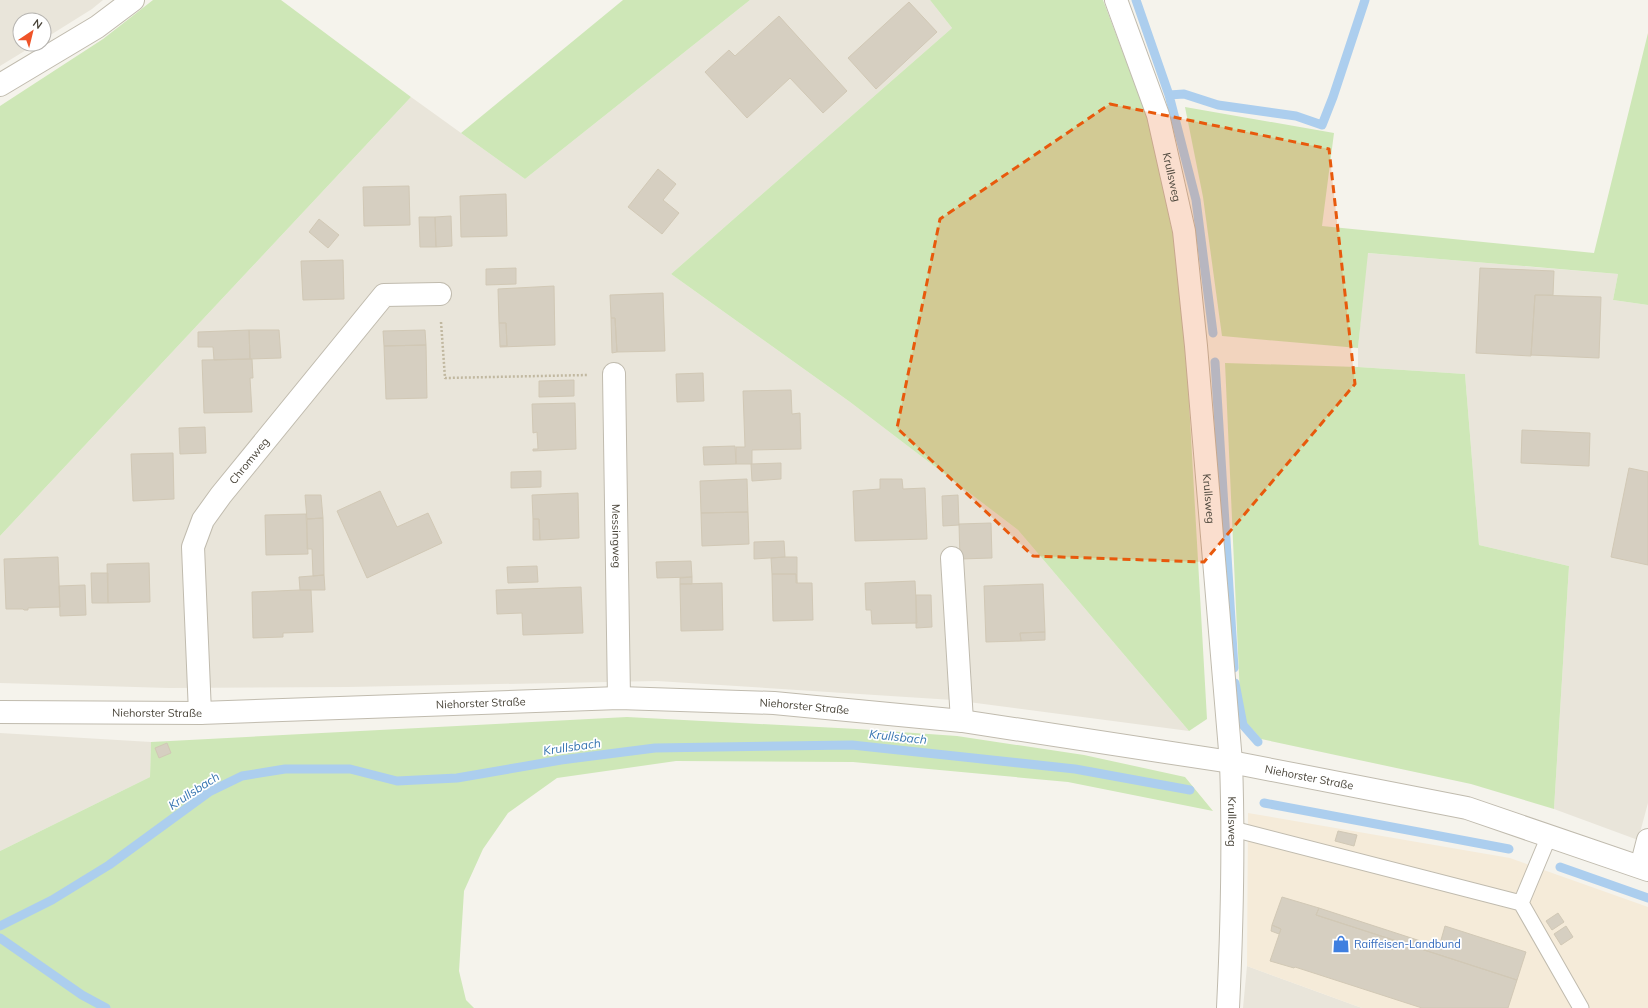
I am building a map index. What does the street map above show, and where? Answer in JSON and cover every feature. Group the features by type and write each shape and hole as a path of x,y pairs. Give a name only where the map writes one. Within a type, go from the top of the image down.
{"street":[{"path":"0,85 97,27 133,0"},
{"name":"Krullsweg","path":"1116,0 1158,115 1184,231 1197,362 1231,762 1233,829 1228,1008"},
{"name":"Chromweg","path":"200,713 193,547 203,520 221,495 384,295 440,294"},
{"name":"Messingweg","path":"614,374 620,698"},
{"path":"952,558 962,721"},
{"name":"Niehorster Straße","path":"0,712 200,713 620,698 774,703 962,721 1231,762 1467,808 1644,868"},
{"path":"1644,868 1648,840"}],"lane":[{"path":"1233,829 1521,903 1581,1008"},
{"path":"1521,903 1549,836"}],"path":[{"path":"440,294 444,378 614,374"}],"highlighted area":[{"path":"1110,104 1329,149 1355,384 1204,562 1033,556 897,428 940,219"}],"shaded area":[{"path":"0,0 103,0 92,9 52,34 52,12 12,12 12,52 23,52 0,66"},
{"path":"750,0 930,0 952,28 671,274 850,402 1018,530 1189,731 953,700 657,681 348,687 169,688 0,683 0,536 411,97 525,179"},
{"path":"1367,253 1618,274 1613,300 1648,305 1648,803 1638,840 1554,809 1569,566 1479,545 1465,374 1358,367 1358,348"},
{"path":"0,733 151,742 150,777 0,851"},
{"path":"1248,813 1510,858 1648,907 1648,1008 1362,1008 1247,966"},
{"path":"1247,966 1362,1008 1243,1008"}],"green space":[{"path":"153,0 281,0 411,97 0,536 0,106 103,39"},
{"path":"623,0 750,0 525,179 461,133"},
{"path":"930,0 1103,0 1147,116 1173,235 1186,349 1207,719 1189,731 1018,530 850,402 671,274 952,28"},
{"path":"1648,33 1648,305 1613,300 1618,274 1368,253 1358,348 1222,336 1203,197 1185,107 1334,133 1322,226 1594,253"},
{"path":"1225,363 1358,367 1465,374 1479,545 1569,566 1554,809 1471,784 1261,739 1245,721 1240,697"},
{"path":"627,717 857,729 957,736 1084,755 1185,777 1213,811 1068,782 853,762 676,761 557,778 508,813 483,849 464,891 459,971 466,1000 474,1008 0,1008 0,851 150,777 151,742"}],"building":[{"path":"909,2 937,32 876,89 848,58"},
{"path":"779,16 847,91 823,113 790,78 747,118 705,72 729,50 735,56"},
{"path":"658,169 676,184 663,200 679,213 662,234 628,207"},
{"path":"409,186 410,225 364,226 363,187"},
{"path":"506,194 507,236 461,237 460,196"},
{"path":"451,216 452,246 436,247 435,217"},
{"path":"419,217 435,217 436,247 420,247"},
{"path":"319,219 339,235 328,248 309,232"},
{"path":"343,260 344,299 303,300 301,261"},
{"path":"516,268 516,284 486,285 486,269"},
{"path":"1480,268 1554,271 1553,295 1535,295 1531,356 1476,353"},
{"path":"554,286 555,345 500,347 507,346 506,323 499,323 498,289"},
{"path":"663,293 665,351 617,352 615,318 611,318 610,295"},
{"path":"1535,295 1601,297 1599,358 1531,355"},
{"path":"611,318 615,318 617,352 612,353"},
{"path":"499,323 506,323 507,346 500,346"},
{"path":"249,330 279,330 281,358 250,359"},
{"path":"249,330 250,359 214,360 213,347 198,347 198,332"},
{"path":"425,330 426,345 384,346 383,331"},
{"path":"426,345 427,398 386,399 384,346"},
{"path":"252,359 253,378 250,378 252,412 204,413 202,360"},
{"path":"703,373 704,401 677,402 676,374"},
{"path":"574,380 574,396 539,397 539,381"},
{"path":"791,390 792,414 800,413 801,449 752,450 752,464 736,464 736,447 745,447 743,391"},
{"path":"575,403 576,449 533,451 533,449 538,449 537,432 533,433 532,404"},
{"path":"205,427 206,453 180,454 179,428"},
{"path":"1522,430 1590,433 1589,466 1521,463"},
{"path":"735,446 736,464 704,465 703,447"},
{"path":"173,453 174,499 133,501 131,454"},
{"path":"781,463 781,479 752,481 751,464"},
{"path":"1629,468 1648,472 1648,565 1611,557"},
{"path":"541,471 541,487 511,488 511,472"},
{"path":"747,479 748,512 701,513 700,481"},
{"path":"880,479 902,479 903,489 925,488 927,539 855,541 853,491 880,489"},
{"path":"380,491 397,527 428,513 442,543 367,578 337,511"},
{"path":"578,493 579,538 540,540 539,519 533,519 532,495"},
{"path":"305,495 321,495 323,518 307,519"},
{"path":"958,495 959,525 943,526 942,496"},
{"path":"748,512 749,544 702,546 701,513"},
{"path":"306,514 308,554 266,555 265,515"},
{"path":"323,518 324,575 313,576 312,549 307,549 307,519"},
{"path":"533,519 539,519 540,540 533,540"},
{"path":"991,523 992,558 960,559 959,524"},
{"path":"784,541 785,557 754,559 754,542"},
{"path":"58,557 60,607 28,608 28,610 6,609 4,559"},
{"path":"797,557 797,583 796,574 772,574 771,558"},
{"path":"691,561 692,577 657,578 656,562"},
{"path":"149,563 150,602 108,603 107,564"},
{"path":"537,566 538,582 508,583 507,567"},
{"path":"91,573 108,573 108,603 92,603"},
{"path":"772,574 796,574 796,583 812,583 813,620 773,621"},
{"path":"324,575 325,590 300,590 299,577"},
{"path":"692,577 692,584 680,584 680,578"},
{"path":"915,581 917,623 872,624 871,610 866,610 865,583"},
{"path":"722,583 723,630 681,631 680,584"},
{"path":"1043,584 1045,632 1020,633 1021,641 986,642 984,586"},
{"path":"85,585 86,615 60,616 59,586"},
{"path":"581,587 583,633 523,635 522,613 497,614 496,590"},
{"path":"311,590 313,632 283,633 283,637 253,638 252,592"},
{"path":"916,595 931,595 932,627 916,628"},
{"path":"1045,632 1045,640 1021,641 1020,633"},
{"path":"167,743 171,753 159,758 155,748"},
{"path":"1338,831 1357,835 1354,846 1335,841"},
{"name":"Raiffeisen-Landbund","path":"1282,897 1319,908 1316,915 1517,980 1508,1008 1422,1008 1295,967 1294,968 1270,961 1281,929 1272,925"},
{"path":"1319,908 1439,947 1445,926 1526,952 1517,980 1316,915"},
{"path":"1558,913 1564,922 1552,930 1546,921"},
{"path":"1272,925 1281,929 1279,934 1271,931"},
{"path":"1566,926 1573,937 1561,945 1554,934"}],"waterway":[{"path":"1136,0 1169,95 1196,200 1213,333"},
{"path":"1169,95 1184,94 1218,105 1296,116 1322,125 1333,97 1365,0"},
{"path":"1215,362 1234,668"},
{"path":"1235,683 1243,725 1258,742"},
{"name":"Krullsbach","path":"0,926 52,900 109,865 209,792 242,776 285,769 350,769 397,781 457,778 561,760 655,748 852,745 1075,769 1190,790"},
{"path":"1264,803 1509,849"},
{"path":"1560,867 1648,898"},
{"path":"0,938 82,995 106,1008"}],"place":[{"name":"Raiffeisen-Landbund","path":"1341,944"}]}
